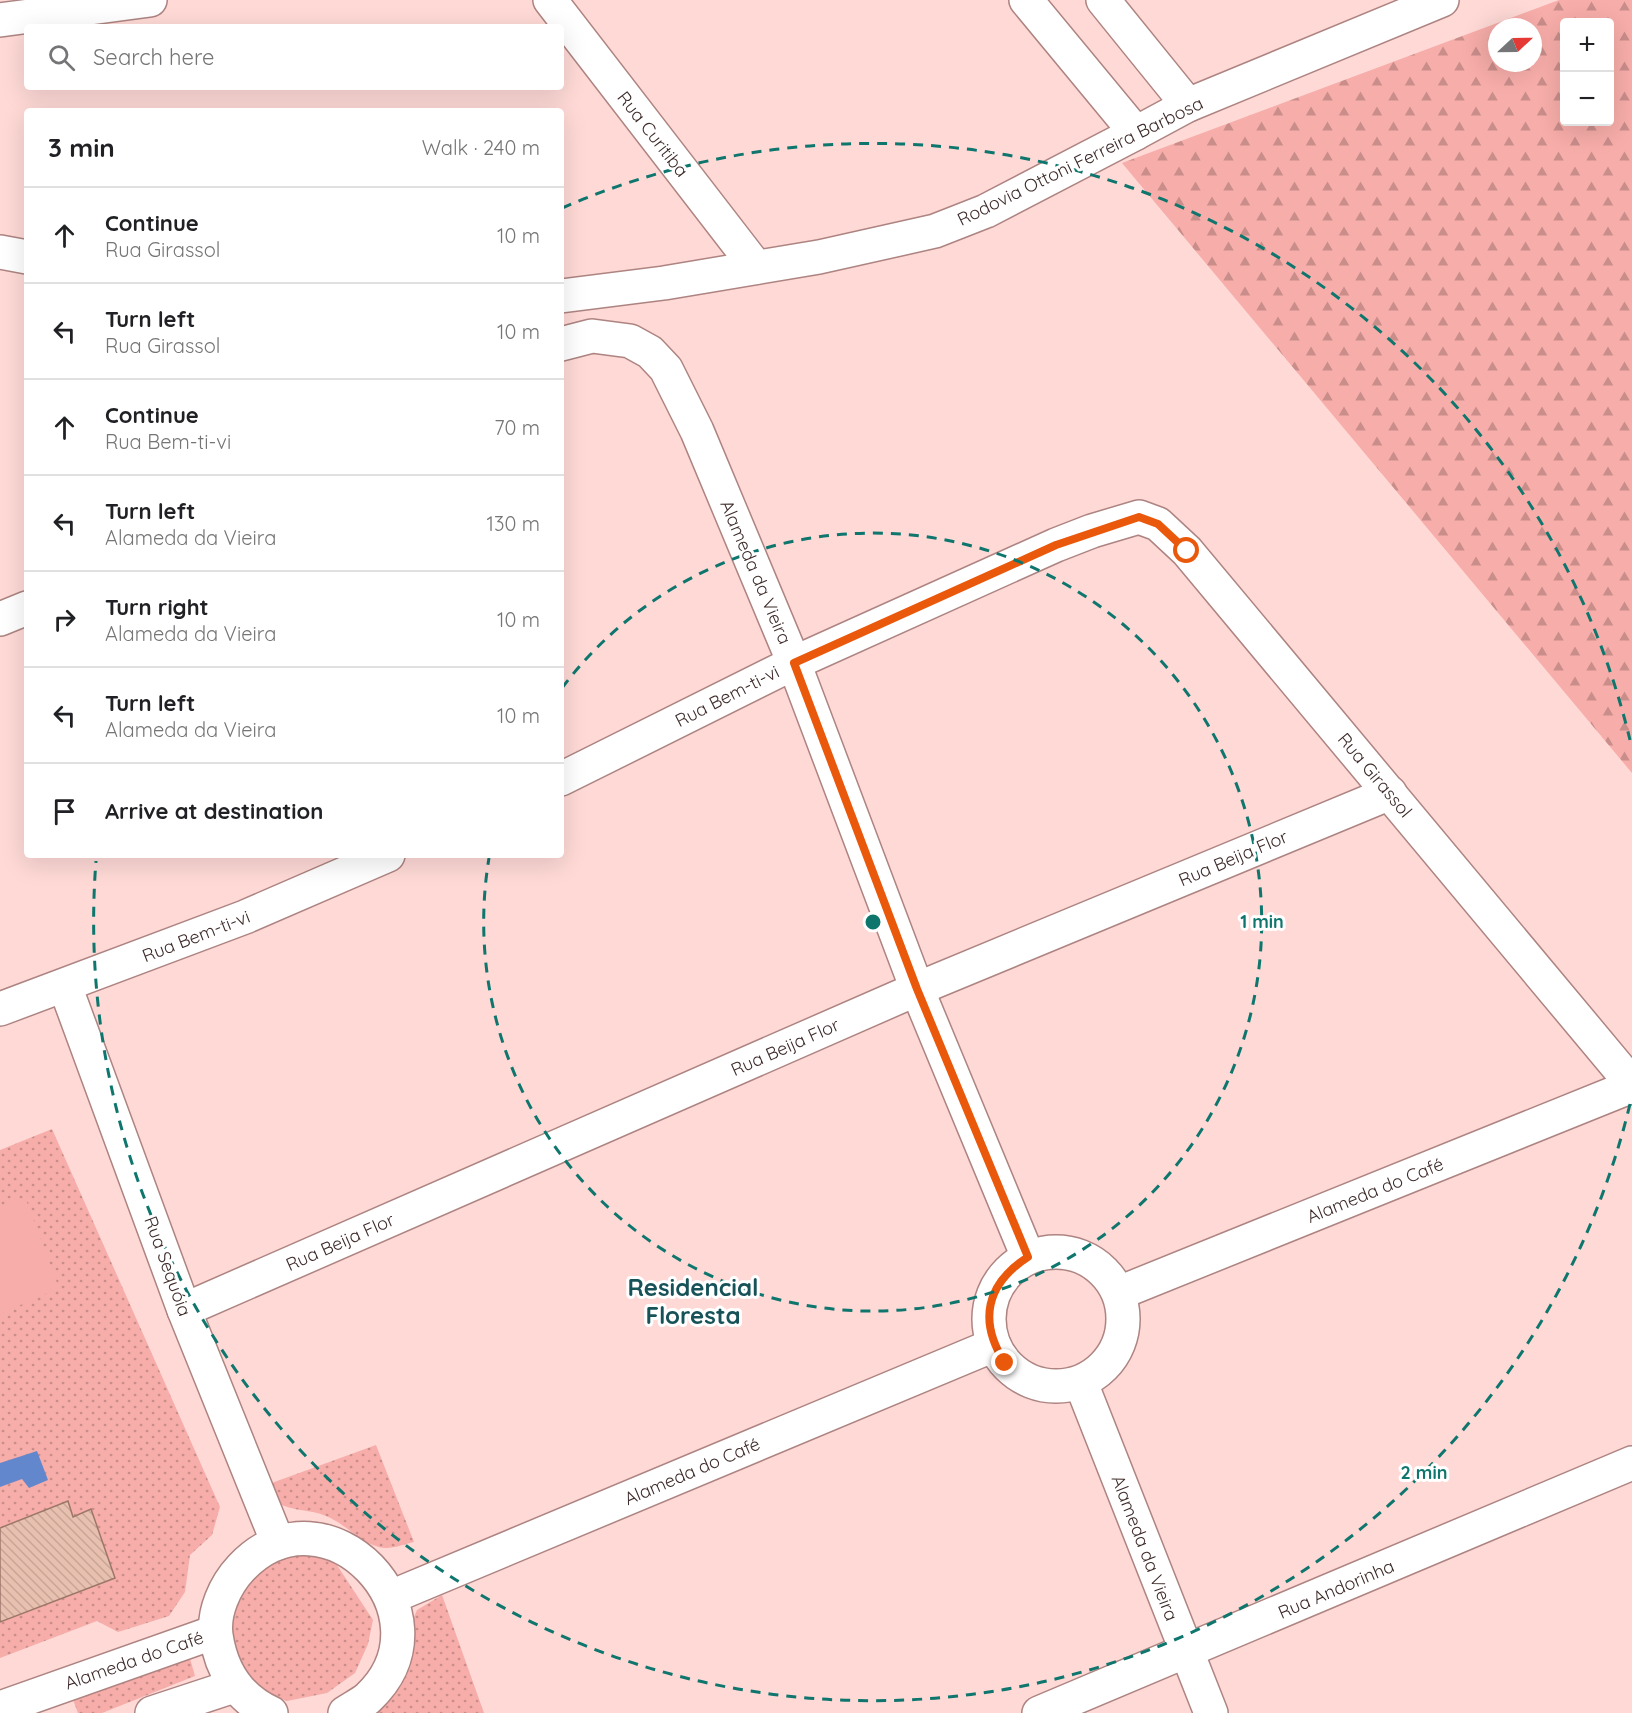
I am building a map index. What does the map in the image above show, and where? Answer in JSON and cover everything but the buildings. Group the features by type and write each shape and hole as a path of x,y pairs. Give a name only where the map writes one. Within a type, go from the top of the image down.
{"street":[{"path":"0,20 150,0"},
{"name":"Rua Curitiba","path":"550,0 756,267"},
{"path":"1026,0 1136,133"},
{"path":"1103,0 1188,105"},
{"name":"Rodovia Ottoni Ferreira Barbosa","path":"564,296 664,283 756,267 935,231 986,211 1188,105 1442,0"},
{"path":"0,252 24,256"},
{"name":"Alameda da Vieira","path":"564,343 592,336 630,340 650,352 666,369 697,431 794,663 917,989 1028,1257"},
{"name":"Rua Girassol","path":"1092,531 1139,517 1158,524 1187,551 1632,1085"},
{"name":"Rua Bem-ti-vi","path":"564,778 794,663 1092,531"},
{"path":"0,619 24,609"},
{"name":"Rua Beija Flor","path":"184,1310 917,989 1390,793"},
{"name":"Rua Bem-ti-vi","path":"0,1009 245,917 381,858"},
{"name":"Rua Sequóia","path":"65,986 184,1310 278,1543"},
{"name":"Alameda do Café","path":"1119,1293 1632,1085"},
{"path":"1049,1251 1070,1252 1091,1261 1107,1274 1119,1293 1124,1314 1122,1335 1114,1356 1099,1372 1081,1383 1060,1387 1039,1385 1020,1377 1005,1363 994,1346 989,1325 990,1304 998,1285 1010,1269 1028,1257 1049,1251"},
{"name":"Alameda do Café","path":"391,1597 994,1346"},
{"name":"Alameda da Vieira","path":"1081,1383 1210,1713"},
{"name":"Rua Andorinha","path":"1039,1713 1186,1653 1632,1463"},
{"name":"Alameda do Café","path":"271,1713 256,1706 234,1686 221,1660 215,1632 220,1604 231,1578 251,1557 278,1543 304,1539 322,1541 356,1554 377,1573 391,1597 397,1624 392,1660 385,1677 367,1699 345,1713"},
{"name":"Alameda do Café","path":"0,1708 58,1701 215,1632"},
{"path":"152,1713 234,1686"}],"green space":[{"path":"1559,0 1632,0 1632,773 1122,163 1488,26 1488,72 1542,72 1542,18 1511,18"},
{"path":"52,1129 220,1507 212,1535 190,1555 185,1592 169,1616 118,1632 97,1621 0,1658 0,1150"},
{"path":"25,1197 59,1288 0,1314 0,1207"},
{"path":"376,1445 414,1542 389,1548 378,1547 362,1540 326,1516 277,1503 269,1484"},
{"path":"305,1552 333,1559 373,1620 368,1644 355,1673 327,1693 287,1701 259,1689 234,1652 227,1636 239,1592 263,1565"},
{"path":"442,1595 484,1713 372,1713 417,1610"},
{"path":"189,1655 195,1676 102,1713 78,1713 72,1697"}],"water":[{"path":"37,1451 48,1480 29,1488 22,1479 0,1487 0,1463"}],"district":[{"name":"Residencial Floresta","path":"693,1301"}],"route":[{"path":"1005,1363 994,1346 989,1325 990,1304 998,1285 1010,1269 1028,1257 917,989 794,663 1056,545 1139,517 1158,524 1187,551"}]}
